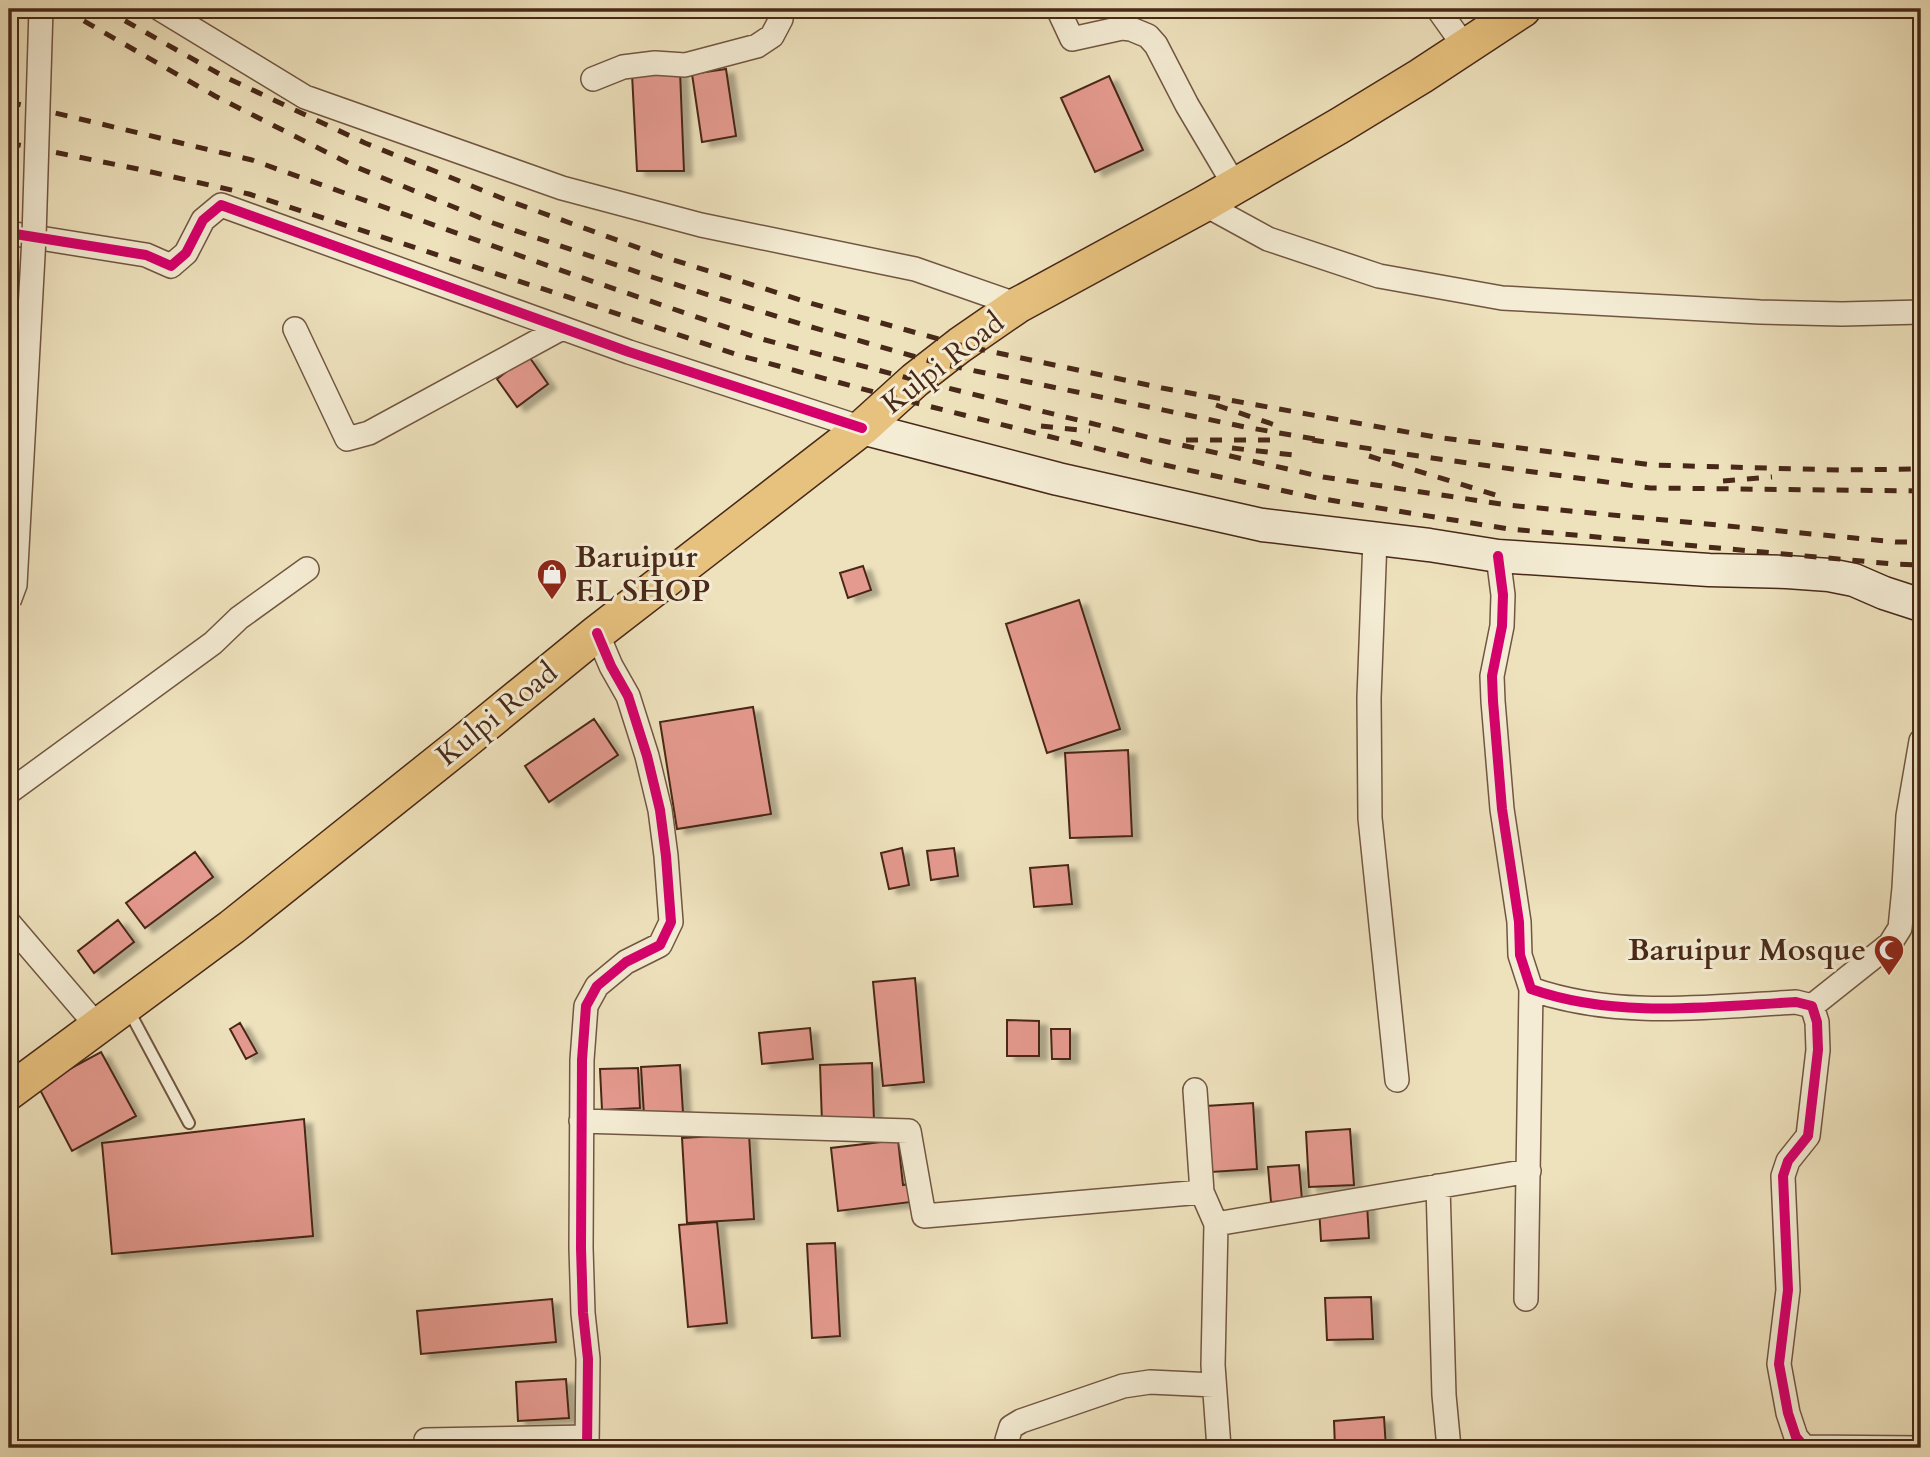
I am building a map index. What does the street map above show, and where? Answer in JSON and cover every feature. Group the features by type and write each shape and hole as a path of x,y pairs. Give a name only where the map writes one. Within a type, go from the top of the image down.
{"main road":[{"name":"Kulpi Road","path":"9,1092 98,1027 123,1000 232,926 460,746 597,633 862,428 937,363 1018,305 1204,204 1339,126 1523,9"},
{"path":"862,428 1058,479 1262,524 1498,556 1829,575 1854,580 1921,605"}],"street":[{"path":"9,601 15,585 34,237 41,9"},
{"path":"160,9 305,97 549,183 701,225 915,269 1018,305"},
{"path":"593,79 623,67 655,63 685,65 757,47 772,36 781,19 782,9"},
{"path":"1058,9 1072,39 1122,28 1148,36 1156,45 1234,186"},
{"path":"1438,9 1465,47"},
{"path":"1204,204 1268,239 1379,276 1502,298 1760,312 1921,312"},
{"path":"9,233 146,255 171,266 186,253 203,220 221,205 629,352 862,428"},
{"path":"295,329 347,439 369,433 562,328"},
{"path":"1375,539 1368,698 1370,818 1397,1080"},
{"path":"1498,556 1503,595 1502,626 1492,676 1493,701 1502,809 1519,922 1520,956 1531,989 1526,1299"},
{"path":"9,792 213,643 239,618 307,569"},
{"path":"426,1440 587,1443 589,1359 583,1313 580,1248 582,1060 586,1006 597,986 626,962 660,945 671,922 660,810 647,755 628,696 597,633"},
{"path":"1812,1006 1890,944 1900,928 1905,888 1908,816 1921,741"},
{"path":"9,923 98,1027"},
{"path":"1531,989 1553,997 1618,1007 1682,1009 1796,1002 1812,1006"},
{"path":"1812,1006 1817,1022 1818,1050 1808,1136 1788,1161 1783,1176 1788,1290 1779,1364 1788,1413 1796,1437 1804,1448 1921,1448"},
{"path":"1195,1090 1202,1192 1216,1224 1214,1385 1219,1448"},
{"path":"581,1121 909,1130 924,1216 1202,1192"},
{"path":"1216,1224 1528,1171"},
{"path":"1438,1186 1444,1395 1450,1448"},
{"path":"1009,1448 1007,1440 1010,1427 1021,1420 1123,1386 1150,1382 1214,1385"}],"lane":[{"path":"123,1000 189,1123"}],"building":[{"path":"726,69 736,136 702,142 692,74"},
{"path":"680,71 684,171 637,171 632,74"},
{"path":"1109,76 1143,150 1095,172 1061,98"},
{"path":"528,355 548,384 517,407 497,379"},
{"path":"863,566 871,590 848,598 840,573"},
{"path":"1079,600 1120,729 1047,753 1006,624"},
{"path":"753,707 771,814 677,829 660,722"},
{"path":"594,719 618,755 549,802 525,766"},
{"path":"1128,750 1132,836 1070,838 1065,753"},
{"path":"902,848 909,885 889,889 881,853"},
{"path":"954,848 958,876 931,880 927,851"},
{"path":"195,852 213,877 145,928 126,903"},
{"path":"1068,865 1072,904 1034,907 1030,868"},
{"path":"118,920 134,942 94,973 78,951"},
{"path":"915,978 924,1082 883,1086 873,982"},
{"path":"1007,1020 1039,1021 1039,1056 1007,1056"},
{"path":"240,1023 257,1053 246,1059 230,1029"},
{"path":"810,1028 813,1059 762,1064 759,1033"},
{"path":"1051,1029 1070,1029 1070,1059 1052,1059"},
{"path":"101,1052 136,1116 72,1151 38,1086"},
{"path":"872,1063 874,1121 822,1123 820,1065"},
{"path":"680,1065 683,1113 644,1115 641,1067"},
{"path":"638,1068 640,1108 602,1110 600,1069"},
{"path":"1253,1103 1257,1169 1211,1172 1206,1106"},
{"path":"304,1119 313,1236 112,1254 102,1143"},
{"path":"1350,1129 1354,1185 1309,1187 1306,1132"},
{"path":"749,1134 754,1219 687,1223 682,1138"},
{"path":"898,1140 903,1185 909,1184 911,1202 838,1211 831,1148"},
{"path":"1299,1165 1302,1200 1271,1202 1268,1167"},
{"path":"1367,1204 1369,1238 1321,1241 1319,1207"},
{"path":"717,1222 727,1323 688,1327 679,1225"},
{"path":"835,1243 840,1336 812,1338 807,1244"},
{"path":"1371,1297 1373,1339 1327,1340 1325,1298"},
{"path":"552,1299 556,1342 421,1354 417,1311"},
{"path":"566,1379 569,1418 518,1421 516,1382"},
{"path":"1384,1417 1386,1448 1335,1448 1334,1421"}],"railway":[{"path":"63,9 215,96 356,167 493,223 801,324 937,363 1320,440"},
{"path":"104,9 223,76 365,143 504,199 661,256 810,303 960,345 1162,388 1435,437 1652,465 1839,470 1921,469"},
{"path":"9,102 252,160 758,338 1155,439 1323,477 1507,505 1896,542 1921,542"},
{"path":"9,143 249,194 738,355 1151,462 1317,498 1509,529 1921,565"},
{"path":"1216,405 1275,425"},
{"path":"1041,426 1090,431"},
{"path":"1186,440 1274,440"},
{"path":"1312,440 1650,488 1921,491"},
{"path":"1232,448 1302,456"},
{"path":"1369,456 1499,496"},
{"path":"1723,481 1772,477"}],"cycle path":[{"path":"9,233 146,255 171,266 186,253 203,220 221,205 629,352 862,428"},
{"path":"1498,556 1503,595 1502,626 1492,676 1493,701 1502,809 1519,922 1520,955 1531,989 1563,998 1629,1008 1696,1008 1796,1002 1812,1006 1817,1022 1818,1050 1808,1136 1788,1161 1783,1176 1788,1290 1779,1364 1788,1413 1796,1437 1805,1448"},
{"path":"587,1448 588,1359 581,1248 582,1060 586,1006 597,986 626,962 660,945 671,922 660,810 647,756 628,696 597,633"}],"place":[{"name":"Baruipur F.L SHOP","path":"552,601"},
{"name":"Baruipur Mosque","path":"1889,977"}]}
